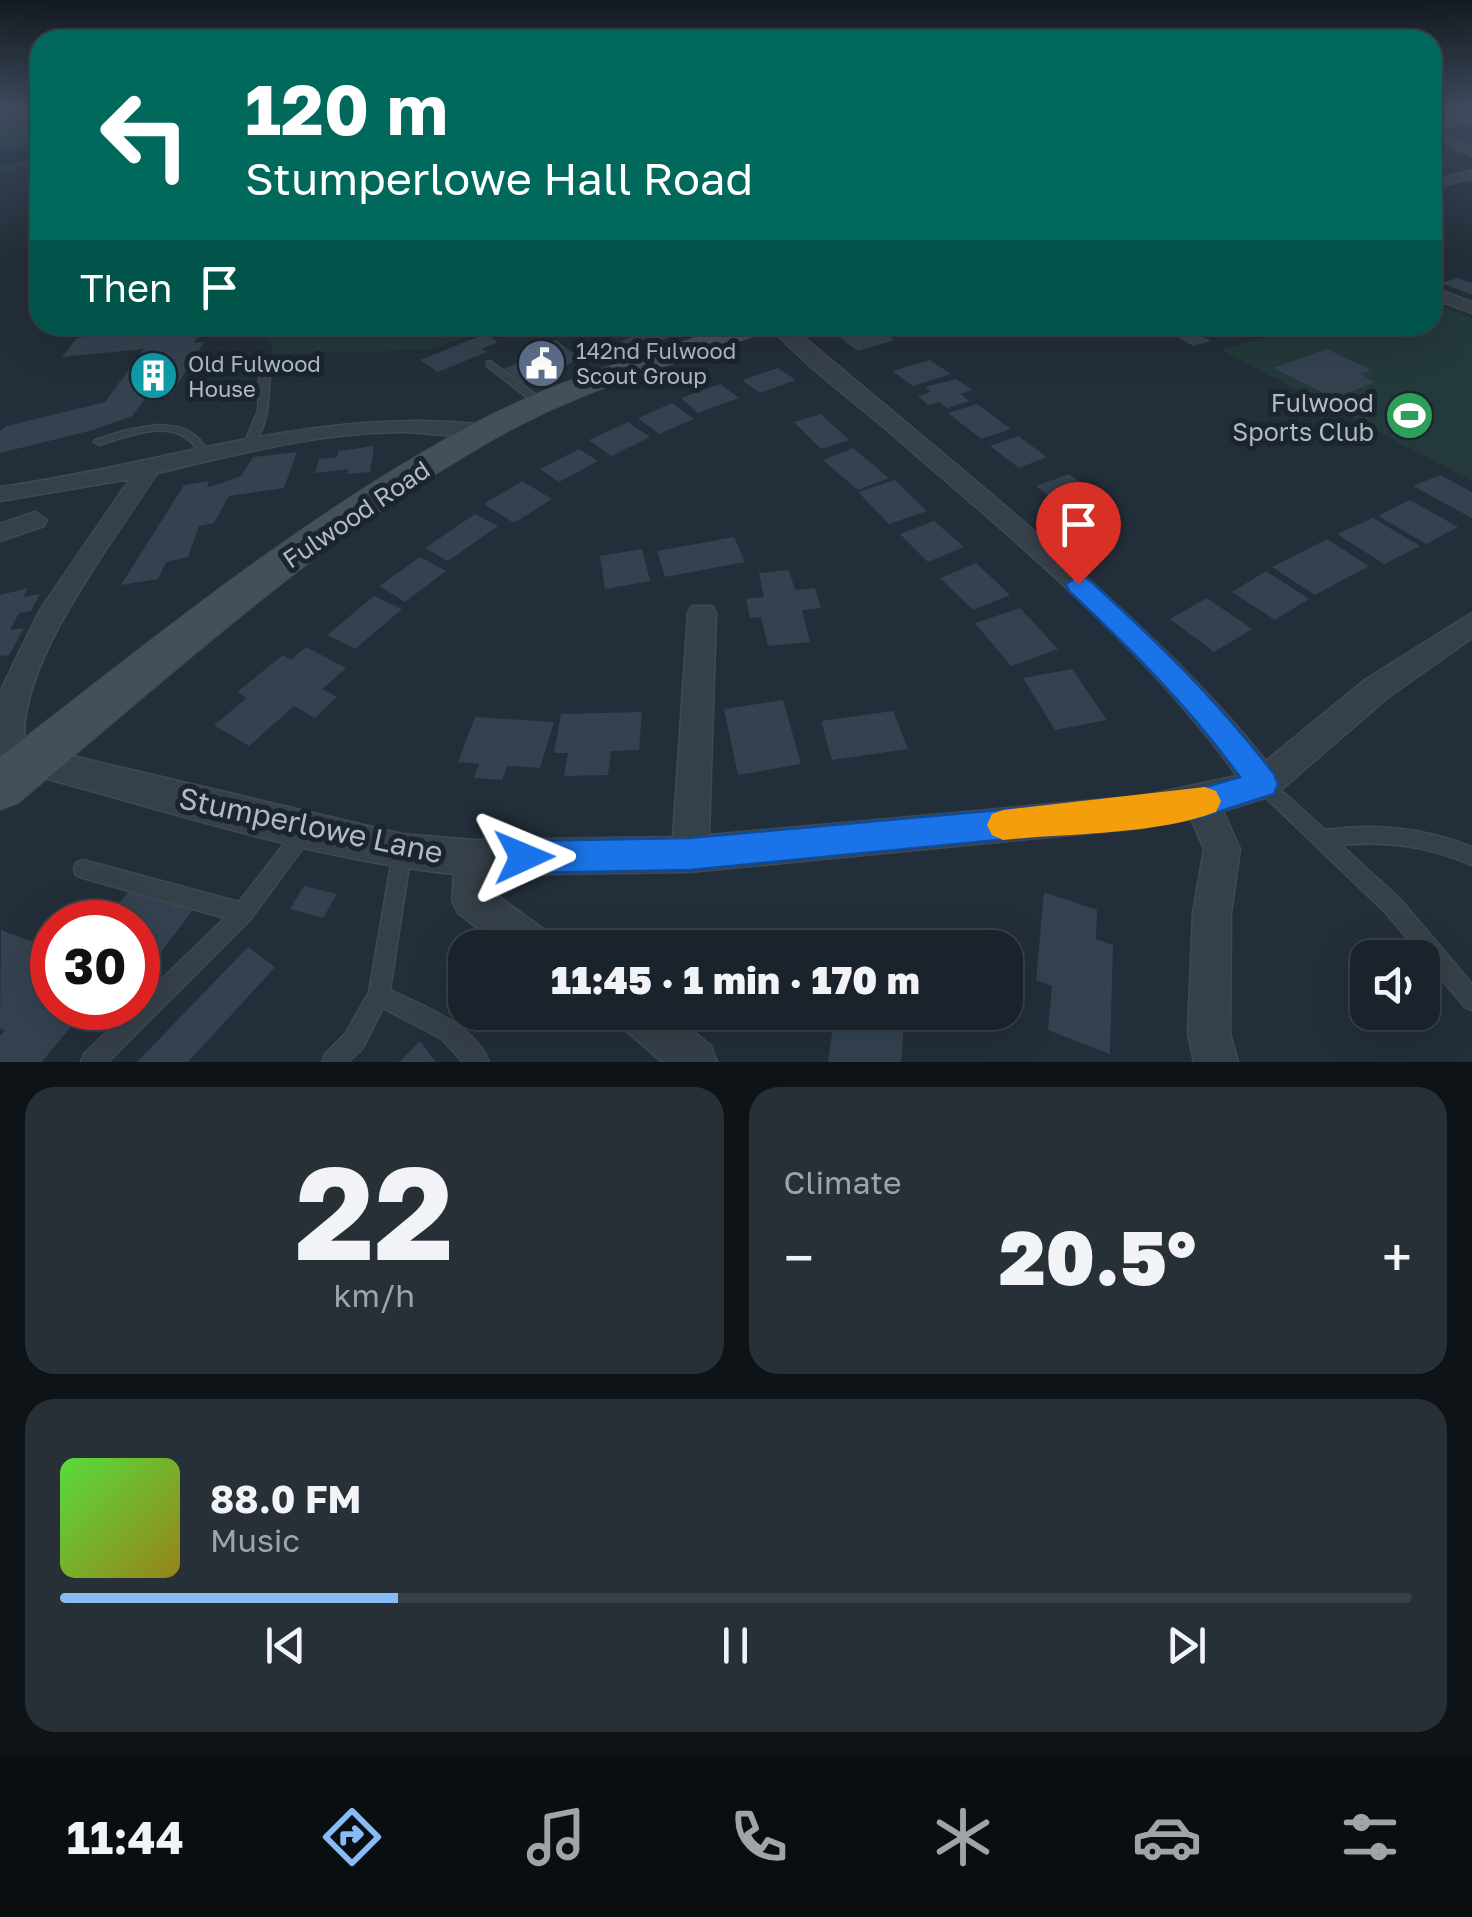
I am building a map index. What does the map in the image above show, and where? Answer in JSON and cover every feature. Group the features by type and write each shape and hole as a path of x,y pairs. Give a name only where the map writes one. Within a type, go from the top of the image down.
{"street":[{"path":"1442,182 1472,174"},
{"path":"1442,296 1472,308"},
{"name":"Fulwood Road","path":"15,774 236,597 347,516 484,431 649,362 730,335"},
{"path":"790,335 1020,532 1164,664 1212,716 1263,784"},
{"path":"0,494 149,468 249,444 412,423 484,431"},
{"path":"15,774 8,740 9,706 50,617 149,468"},
{"path":"0,532 35,520"},
{"path":"690,854 702,613"},
{"path":"474,858 690,854 1142,812 1202,802 1263,784 1376,688 1472,624"},
{"name":"Stumperlowe Lane","path":"15,774 402,851 474,858 471,900 512,930"},
{"path":"1202,802 1222,849 1212,914 1210,1034 1216,1062"},
{"path":"658,1030 695,1062"}],"lane":[{"path":"249,444 262,411 265,364"},
{"path":"490,364 542,404"},
{"path":"99,442 160,428 182,431 200,441 205,455"},
{"path":"1263,784 1393,906 1472,1000"},
{"path":"92,1062 244,913 306,830"},
{"path":"1324,839 1371,832 1437,840 1472,856"},
{"path":"333,1062 354,1041 379,995 402,851"},
{"path":"83,869 244,913"},
{"path":"379,995 450,1031 478,1062"}],"green space":[{"path":"0,160 30,160 30,165 0,172"},
{"name":"Fulwood Sports Club","path":"1442,306 1472,318 1472,481 1221,350 1273,335 1442,335"},
{"path":"265,335 469,335 428,350 275,354"}],"building":[{"path":"1458,278 1472,283 1472,295 1442,283"},
{"name":"Old Fulwood House","path":"198,335 194,343 204,342 171,395 146,397 132,416 93,430 0,453 0,431 7,426 105,402 144,349 62,357 77,338"},
{"path":"482,335 498,342 481,349 487,352 438,372 420,360"},
{"path":"635,335 674,335 611,362 596,353"},
{"path":"836,335 887,335 894,340 858,351"},
{"path":"1174,335 1199,335 1211,341 1193,346"},
{"path":"556,340 581,359 523,383 504,369 542,353 534,348"},
{"path":"1327,349 1371,370 1360,374 1375,382 1334,398 1273,368"},
{"path":"930,360 951,374 913,386 892,371"},
{"path":"778,368 796,380 760,393 742,380"},
{"path":"956,379 972,390 960,394 970,401 947,408 939,402 928,405 918,396 931,392 925,387"},
{"path":"720,384 739,398 698,413 681,398"},
{"path":"672,403 694,419 659,434 638,418"},
{"path":"977,404 1011,429 981,439 948,413"},
{"path":"821,414 849,440 821,449 794,422"},
{"path":"628,422 650,437 611,456 589,440"},
{"path":"1018,436 1047,457 1019,468 990,446"},
{"path":"374,446 370,472 347,474 349,469 315,473 319,459 337,457 338,451"},
{"path":"853,448 889,478 858,490 823,460"},
{"path":"579,449 598,461 559,482 540,469"},
{"path":"297,452 284,488 229,496 214,523 199,526 188,557 166,562 158,579 121,585 184,485 209,481 207,488 241,476 253,457"},
{"path":"1069,474 1114,507 1081,520 1036,486"},
{"path":"1440,475 1472,492 1472,518 1413,486"},
{"path":"895,480 927,511 889,524 858,492"},
{"path":"522,481 552,499 514,523 484,504"},
{"path":"1410,500 1458,527 1426,544 1378,516"},
{"path":"475,514 498,526 448,561 425,548"},
{"path":"1373,518 1420,546 1384,564 1337,534"},
{"path":"934,521 964,547 928,562 900,534"},
{"path":"734,537 745,562 665,577 657,551"},
{"path":"1327,539 1369,566 1315,595 1272,567"},
{"path":"642,549 650,581 605,589 600,556"},
{"path":"420,557 446,571 405,602 379,586"},
{"path":"976,563 1010,595 973,610 940,578"},
{"path":"789,570 795,590 815,588 821,608 802,610 810,642 768,646 761,617 750,618 746,599 764,597 759,573"},
{"path":"1266,571 1309,599 1275,620 1232,592"},
{"path":"28,588 23,597 40,594 31,611 19,613 10,630 24,628 9,655 0,656 0,595"},
{"path":"374,596 402,609 355,649 327,635"},
{"path":"1207,598 1252,629 1214,652 1170,619"},
{"path":"1020,608 1058,649 1011,666 975,623"},
{"path":"306,647 346,668 322,689 337,697 315,718 294,706 249,746 214,725 247,698 237,692 283,655 291,660"},
{"path":"1072,669 1107,720 1055,730 1023,678"},
{"path":"783,700 801,764 738,775 724,709"},
{"path":"893,711 908,749 832,760 821,721"},
{"path":"642,712 639,750 611,751 608,775 564,776 568,753 554,753 561,714"},
{"path":"475,717 554,722 540,768 507,766 502,780 474,778 479,764 458,762"},
{"path":"304,886 337,894 323,918 290,909"},
{"path":"130,890 193,910 160,953 160,900 121,900"},
{"path":"1044,892 1097,910 1096,939 1113,945 1110,1054 1048,1030 1052,986 1036,980"},
{"path":"1,930 30,941 30,1030 68,1030 42,1062 0,1062 0,1036 5,1030 0,1028"},
{"path":"248,947 275,967 188,1062 137,1062"},
{"path":"832,1030 904,1030 901,1062 828,1062"},
{"path":"420,1041 436,1062 399,1062"}],"slow traffic":[{"path":"1003,825 1142,812 1205,801"}],"place":[{"name":"142nd Fulwood Scout Group","path":"541,363"},
{"name":"Old Fulwood House","path":"153,376"},
{"name":"Fulwood Sports Club","path":"1409,416"}],"route":[{"path":"524,857 690,854 1142,812 1202,802 1263,784 1212,716 1164,664 1078,584"}]}
